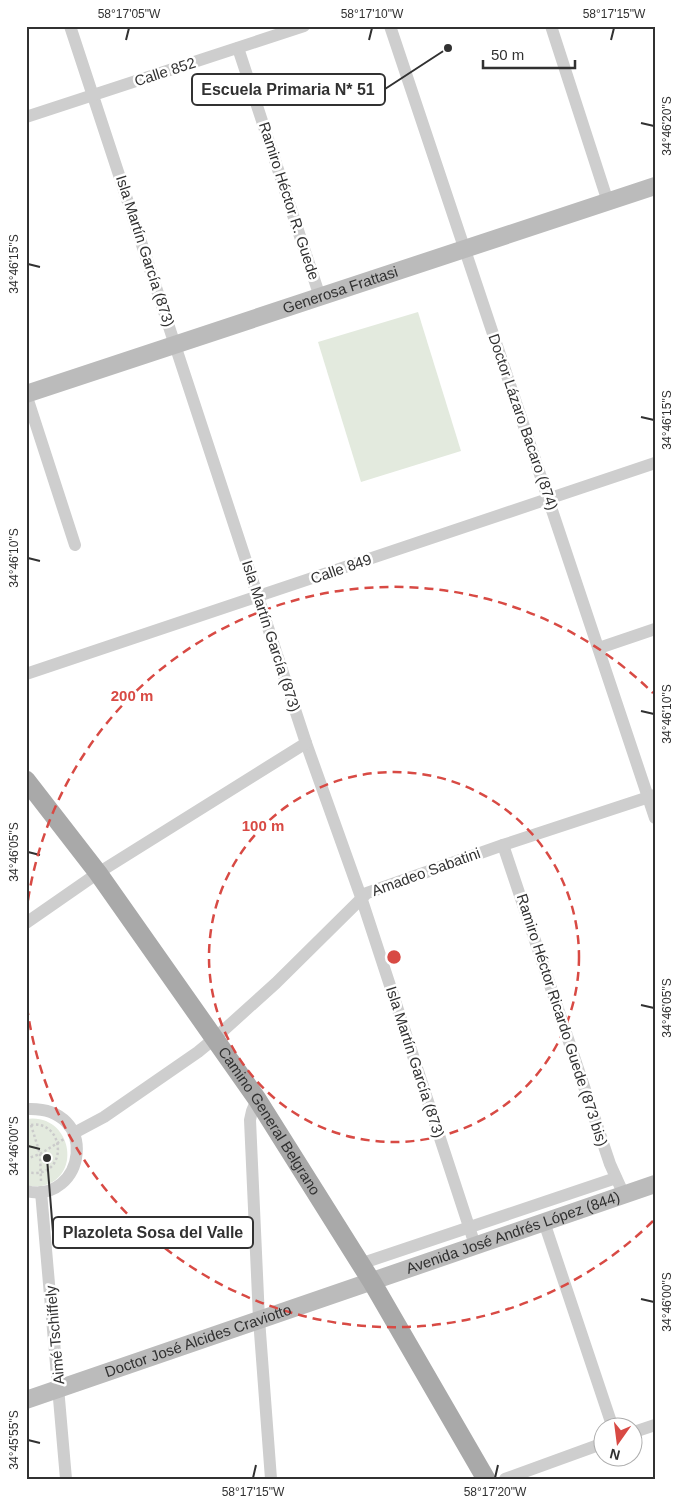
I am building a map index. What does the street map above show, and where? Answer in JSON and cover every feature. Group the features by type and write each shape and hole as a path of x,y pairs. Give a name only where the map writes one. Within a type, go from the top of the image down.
{"main road":[{"name":"Generosa Frattasi","path":"26,394 655,186"},
{"name":"Camino General Belgrano","path":"26,780 98,873 216,1038 257,1099 372,1282 486,1479"},
{"name":"Avenida José Andrés López (844)","path":"372,1282 655,1184"},
{"name":"Doctor José Alcides Craviotto","path":"26,1400 372,1282"}],"street":[{"name":"Isla Martín García (873)","path":"70,26 306,743 361,897 476,1245"},
{"name":"Calle 852","path":"26,117 304,26"},
{"name":"Doctor Lázaro Bacaro (874)","path":"390,26 599,648 651,796 655,818"},
{"path":"551,26 608,202"},
{"name":"Ramiro Héctor R. Guede","path":"238,48 320,297"},
{"path":"26,394 75,545"},
{"name":"Calle 849","path":"26,674 655,462"},
{"path":"599,648 655,629"},
{"path":"26,924 98,873 306,743"},
{"name":"Amadeo Sabatini","path":"74,1133 104,1117 216,1038 350,911 361,897 376,889 651,796"},
{"name":"Ramiro Héctor Ricardo Guede (873 bis)","path":"504,845 610,1164 624,1195"},
{"path":"257,1099 250,1120 259,1319 271,1479"},
{"path":"26,1191 41,1192 54,1188 64,1181 72,1170 77,1158 77,1145 74,1133 66,1121 54,1112 40,1108 27,1114"},
{"path":"360,1264 616,1178"},
{"name":"Aimé Tschiffely","path":"41,1192 60,1388 66,1479"},
{"path":"544,1222 610,1418"},
{"path":"505,1479 594,1447"}],"path":[{"path":"27,1114 40,1154 41,1192"},
{"path":"26,1126 38,1125 46,1128 52,1133 58,1143 58,1155 50,1168 41,1173 26,1172"},
{"path":"26,1159 40,1154 74,1133"}],"shaded area":[{"path":"418,312 461,451 361,482 318,342"},
{"path":"26,1119 41,1120 53,1125 62,1135 67,1146 67,1159 64,1171 55,1180 42,1186 26,1186"}],"place":[{"name":"Escuela Primaria N* 51","path":"448,48"},
{"name":"Plazoleta Sosa del Valle","path":"47,1158"}]}
